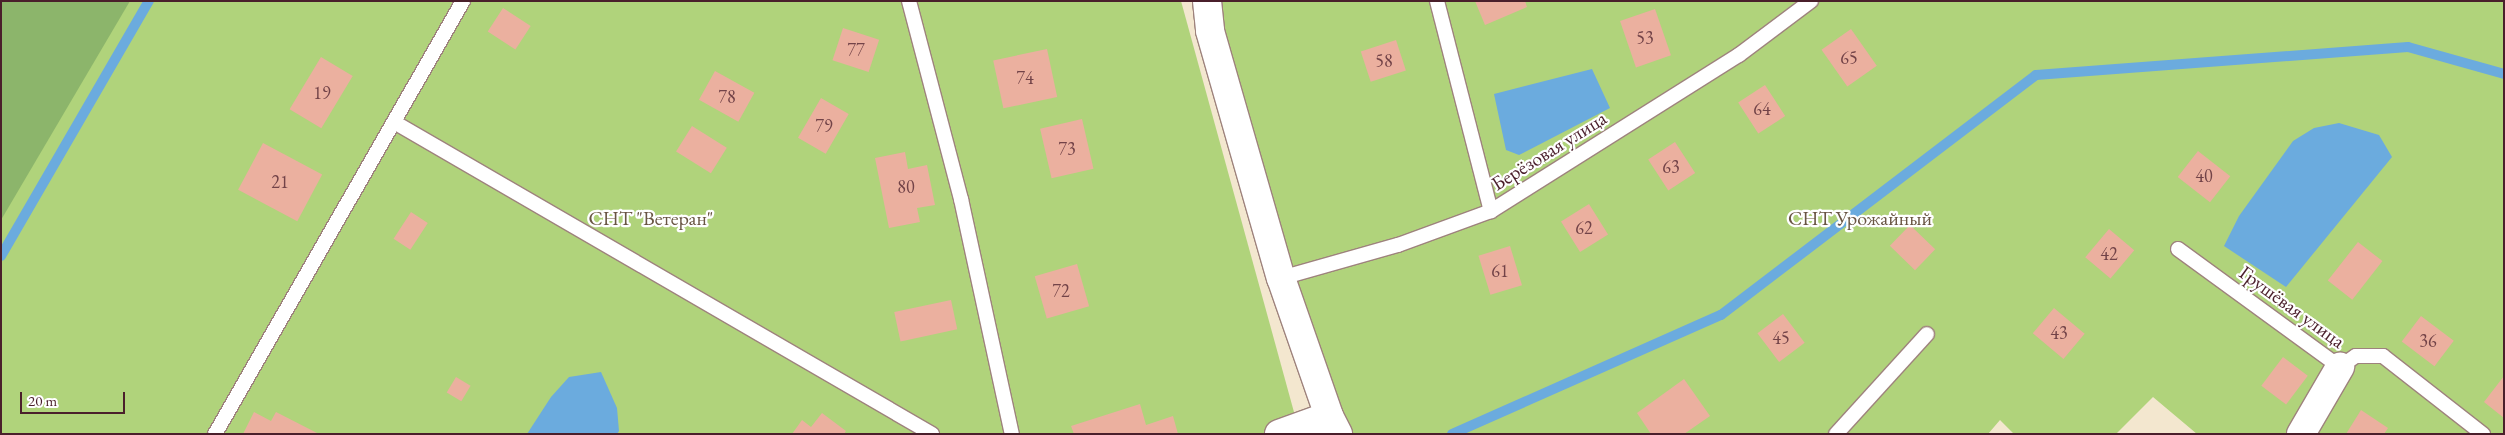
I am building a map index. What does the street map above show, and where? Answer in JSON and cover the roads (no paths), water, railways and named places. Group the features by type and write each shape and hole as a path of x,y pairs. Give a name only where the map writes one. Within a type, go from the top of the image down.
{"street":[{"path":"1207,1 1210,31 1281,278 1333,425 1279,434"},
{"path":"2301,434 2340,367"}],"lane":[{"path":"215,434 463,1"},
{"path":"909,1 961,198 1012,434"},
{"path":"1437,1 1491,212"},
{"name":"Берёзовая улица","path":"1281,278 1398,245 1491,212 1739,55 1811,1"},
{"path":"394,122 932,434"},
{"name":"Грушёвая улица","path":"2178,249 2340,367 2356,356 2383,356 2483,434"},
{"path":"1836,434 1927,334"}],"water":[{"path":"1592,69 1610,108 1519,155 1506,150 1494,94"},
{"path":"2339,123 2379,135 2392,157 2286,287 2224,246 2239,216 2293,141 2314,128"},
{"path":"601,372 617,408 619,431 617,434 527,434 551,397 569,377"}],"waterway":[{"path":"1,256 149,1"},
{"path":"1452,434 1721,315 2036,75 2408,47 2504,74"}],"park label":[{"name":"СНТ \"Ветеран\"","path":"651,218"},
{"name":"СНТ Урожайный","path":"1860,218"}]}
